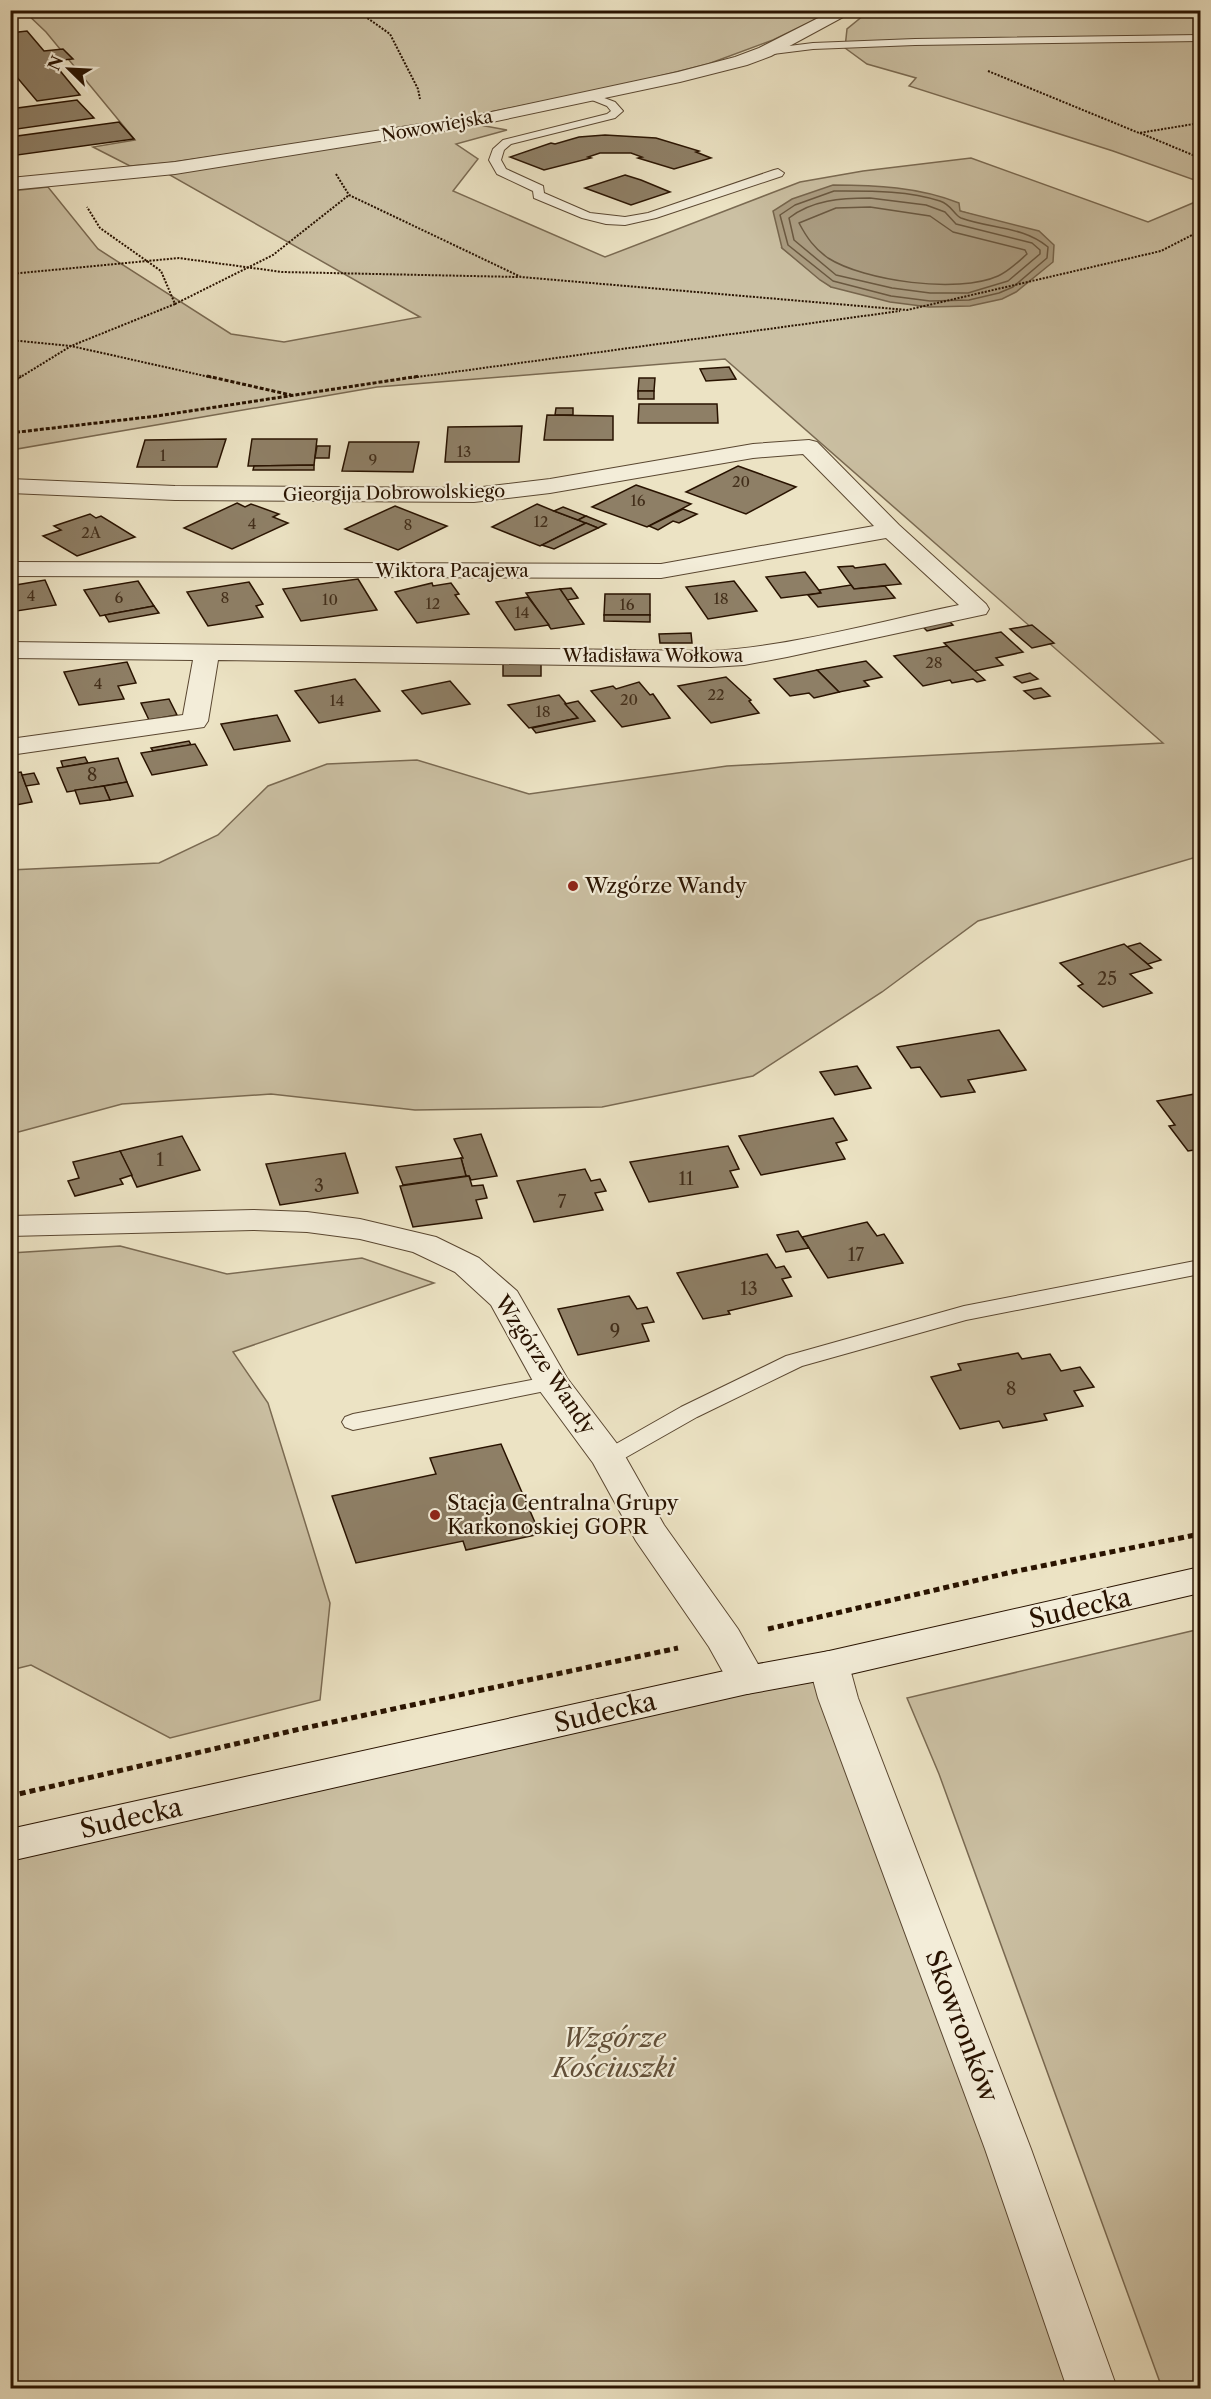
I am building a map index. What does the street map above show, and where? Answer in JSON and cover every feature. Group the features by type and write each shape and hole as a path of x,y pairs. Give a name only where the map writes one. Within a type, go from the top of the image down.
{"street":[{"name":"Nowowiejska","path":"10,184 175,168 424,129 591,96 719,67 765,52 848,10"},
{"name":"Gieorgija Dobrowolskiego","path":"10,486 175,493 474,495 550,486 753,451 809,447 891,530"},
{"name":"Wiktora Pacajewa","path":"10,569 661,571 891,530"},
{"name":"Władisława Wołkowa","path":"10,650 722,658 787,649 977,609 891,530"},
{"path":"10,747 195,721 207,653"},
{"name":"Wzgórze Wandy","path":"10,1226 253,1220 307,1222 360,1229 424,1244 467,1265 506,1299 552,1383 608,1458 649,1532 724,1639 747,1680"},
{"name":"Sudecka","path":"10,1845 747,1680 828,1665 1200,1580"},
{"name":"Skowronków","path":"828,1665 842,1709 1008,2149 1092,2388"}],"lane":[{"path":"765,52 813,46 915,42 1200,38"},
{"path":"591,96 611,104 617,111 611,116 507,142 499,149 495,160 501,171 539,189 538,195 549,201 595,217 615,221 634,220 658,213 778,173"},
{"path":"608,1458 689,1412 795,1361 964,1313 1200,1267"},
{"path":"353,1422 552,1383"}],"path":[{"path":"356,10 390,34 418,89 424,129"},
{"path":"979,68 1200,158"},
{"path":"1139,133 1200,123"},
{"path":"319,146 349,195 521,277"},
{"path":"64,178 75,189 100,228 161,272 175,304"},
{"path":"10,383 71,346 175,304 273,255 349,195"},
{"path":"10,433 157,416 515,362 907,310 1161,251 1200,231"},
{"path":"10,274 179,258 282,272 521,277 907,310"},
{"path":"10,340 71,346 293,395"},
{"path":"761,1630 1001,1574 1200,1534"},
{"path":"10,1796 300,1730 689,1646"}],"green space":[{"path":"24,11 833,11 773,40 708,64 620,86 410,128 167,163 130,166 93,147 135,140 46,32"},
{"path":"869,11 1200,11 1200,182 1113,151 909,86 916,78 867,64 845,48 847,29"},
{"path":"474,124 507,130 456,144 478,159 453,191 605,257 800,182 863,171 971,158 1148,222 1200,200 1200,856 978,921 882,992 753,1076 602,1107 415,1110 271,1094 122,1104 11,1134 10,870 159,863 218,835 268,786 327,764 417,760 529,794 727,766 1163,743 725,359 377,387 11,450 11,191 48,187 98,249 231,334 284,342 420,317 168,174","holes":["960,211 983,218 831,287 782,248"]},
{"path":"120,1246 227,1274 362,1258 434,1283 233,1352 268,1403 330,1603 320,1700 170,1738 31,1665 11,1670 11,1253"},
{"path":"1200,1629 1200,2388 1162,2388 939,1774 907,1698"},
{"name":"Wzgórze Kościuszki","path":"829,1665 1008,2149 1092,2388 11,2388 10,1845"}],"water":[{"path":"833,185 897,188 928,193 959,203 960,211 1039,231 1054,245 1053,262 1016,292 1002,299 970,306 929,307 890,302 831,287 782,248 773,211 792,199"}],"building":[{"path":"27,31 44,51 63,49 73,59 52,61 80,95 37,101 10,69 10,33"},
{"path":"77,100 94,118 10,130 10,109"},
{"path":"119,122 134,139 10,156 10,137"},
{"path":"605,135 656,138 699,151 696,152 711,158 674,169 638,158 642,157 631,153 600,153 588,157 591,158 544,170 510,157 551,143 555,144 579,137"},
{"path":"625,175 670,192 631,205 585,188"},
{"path":"729,367 736,379 706,381 700,369"},
{"path":"639,378 655,378 654,391 638,391"},
{"path":"638,391 654,391 654,399 638,399"},
{"path":"639,404 717,404 718,423 638,423"},
{"path":"556,408 573,408 573,415 555,415"},
{"path":"547,415 613,416 613,440 544,440"},
{"path":"522,426 519,462 445,462 448,427"},
{"path":"226,439 217,467 137,467 145,440"},
{"path":"252,439 317,439 314,465 248,466"},
{"path":"349,442 419,442 413,472 342,471"},
{"path":"317,446 330,446 329,458 315,458"},
{"path":"314,465 314,470 253,470 254,466"},
{"path":"738,466 796,487 746,514 686,492"},
{"path":"636,485 691,504 647,527 592,507"},
{"path":"237,503 245,507 251,504 279,514 273,517 288,523 232,549 184,528"},
{"path":"537,504 586,523 540,546 492,527"},
{"path":"395,506 447,526 398,550 345,529"},
{"path":"563,507 586,516 578,520 554,511"},
{"path":"683,509 697,514 679,523 673,521 658,530 649,526"},
{"path":"90,514 96,518 101,516 135,537 77,556 43,536 61,530 54,526"},
{"path":"586,516 606,524 598,528 578,520"},
{"path":"586,523 598,528 554,549 542,545"},
{"path":"885,564 901,584 854,589 838,567 853,566 855,568"},
{"path":"805,572 821,593 781,598 766,577"},
{"path":"358,579 377,610 301,621 283,589"},
{"path":"45,580 56,605 10,612 10,586"},
{"path":"138,581 154,606 100,616 84,590"},
{"path":"734,581 757,611 708,619 686,587"},
{"path":"249,582 263,604 256,606 263,617 208,626 187,592"},
{"path":"432,583 433,586 451,583 459,594 455,595 469,614 417,623 395,592"},
{"path":"851,585 854,589 885,586 895,598 818,607 808,595 821,593 819,590"},
{"path":"571,588 578,598 567,600 560,589"},
{"path":"560,589 584,624 551,629 526,593"},
{"path":"605,594 650,594 650,615 604,615"},
{"path":"528,597 549,625 515,630 496,602"},
{"path":"154,606 159,613 109,622 105,615"},
{"path":"604,615 650,615 650,622 604,621"},
{"path":"949,621 953,625 927,631 923,627"},
{"path":"1032,625 1054,643 1032,648 1010,629"},
{"path":"1001,632 1023,652 996,658 1003,665 974,671 944,643"},
{"path":"691,633 692,643 660,643 659,634"},
{"path":"947,646 985,680 977,682 973,679 952,683 950,680 923,686 894,656"},
{"path":"866,661 882,677 864,681 869,686 839,692 817,670"},
{"path":"127,662 136,683 118,686 124,699 79,705 64,672"},
{"path":"503,663 541,663 541,676 503,676"},
{"path":"817,670 839,692 814,698 809,693 790,696 774,679"},
{"path":"1030,673 1038,679 1022,683 1014,677"},
{"path":"726,677 751,700 749,701 759,713 711,723 678,686"},
{"path":"355,679 380,711 319,723 295,691"},
{"path":"450,681 470,704 422,714 402,691"},
{"path":"639,682 650,695 653,694 670,718 622,727 591,691 613,686 616,689"},
{"path":"1041,688 1050,696 1034,699 1024,691"},
{"path":"559,695 578,718 529,728 508,705"},
{"path":"169,699 177,715 149,720 141,703"},
{"path":"578,701 595,721 536,733 532,728 578,718 565,704"},
{"path":"277,715 290,741 234,750 221,724"},
{"path":"189,741 191,745 153,751 151,748"},
{"path":"195,744 207,765 152,775 141,753"},
{"path":"85,757 88,763 63,767 61,761"},
{"path":"118,758 127,782 67,792 57,768"},
{"path":"21,772 32,802 10,806 10,774"},
{"path":"34,773 39,784 26,786 22,775"},
{"path":"127,782 133,796 110,800 104,786"},
{"path":"104,786 110,800 80,804 75,790"},
{"path":"1140,943 1161,960 1148,964 1126,947"},
{"path":"1124,944 1152,968 1130,974 1152,993 1103,1007 1078,986 1083,984 1060,963"},
{"path":"999,1030 1026,1070 968,1080 975,1092 941,1097 920,1067 911,1068 897,1047"},
{"path":"857,1066 871,1088 835,1095 820,1072"},
{"path":"1200,1093 1200,1149 1188,1151 1169,1126 1175,1125 1157,1101"},
{"path":"833,1118 847,1140 836,1143 845,1159 761,1175 739,1136"},
{"path":"481,1134 497,1176 471,1180 469,1176 466,1176 461,1158 463,1158 454,1139"},
{"path":"182,1136 200,1170 137,1187 120,1151"},
{"path":"728,1146 739,1169 730,1171 738,1187 649,1202 630,1162"},
{"path":"120,1151 132,1175 120,1179 123,1184 75,1196 68,1181 79,1178 73,1162"},
{"path":"345,1153 358,1193 280,1205 266,1164"},
{"path":"461,1158 466,1176 403,1185 396,1167"},
{"path":"585,1169 591,1181 600,1179 606,1191 595,1193 603,1210 534,1222 517,1181"},
{"path":"469,1176 472,1186 483,1185 487,1198 476,1200 482,1218 413,1227 400,1186"},
{"path":"867,1222 877,1236 884,1234 903,1263 828,1278 802,1237"},
{"path":"798,1231 809,1248 786,1252 777,1235"},
{"path":"767,1254 776,1268 784,1266 791,1277 782,1279 792,1296 728,1311 730,1314 703,1319 677,1273"},
{"path":"629,1296 637,1309 647,1307 654,1322 642,1324 649,1341 578,1355 558,1309"},
{"path":"1018,1353 1022,1359 1050,1354 1061,1371 1080,1367 1094,1387 1074,1391 1083,1406 1044,1414 1047,1420 1003,1428 999,1421 960,1429 931,1377 961,1370 958,1364"},
{"name":"Stacja Centralna Grupy Karkonoskiej GOPR","path":"501,1444 540,1534 466,1550 463,1541 356,1563 332,1496 436,1474 430,1458"}],"place":[{"name":"Wzgórze Wandy","path":"573,886"},
{"name":"Stacja Centralna Grupy Karkonoskiej GOPR","path":"435,1515"}]}
